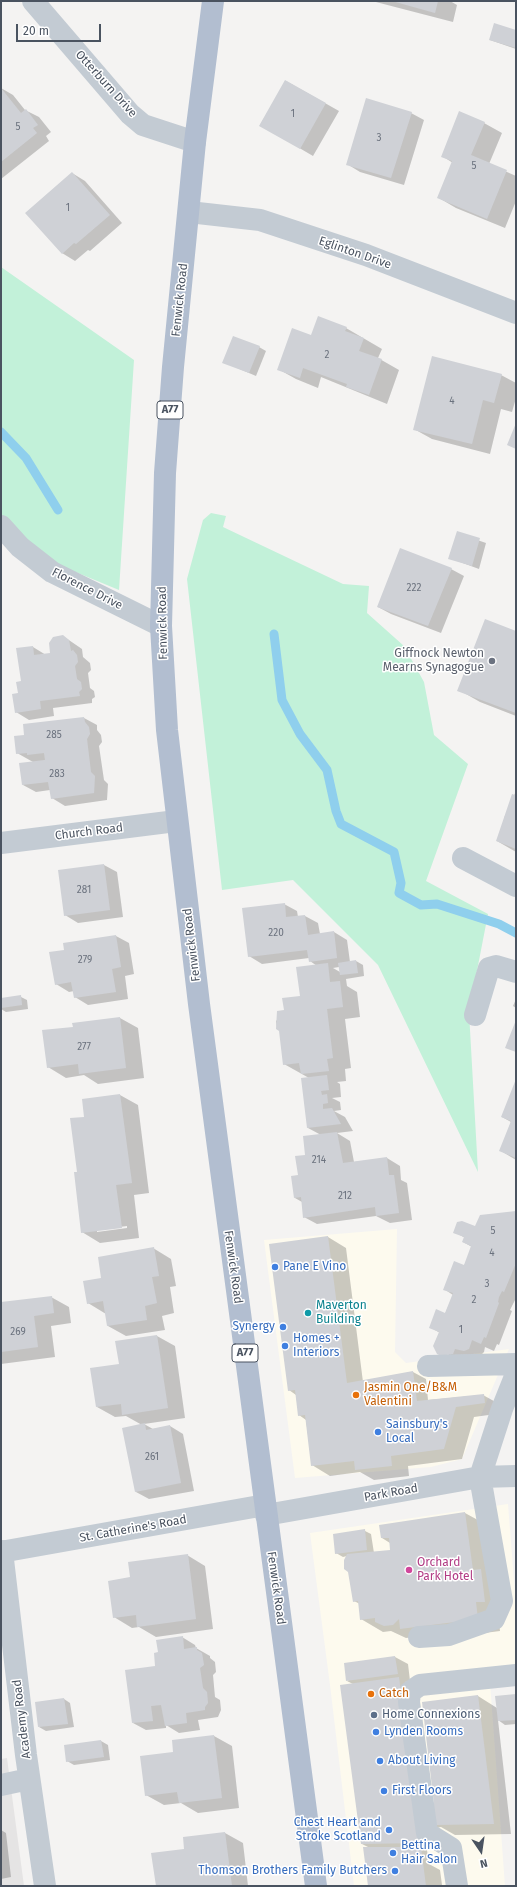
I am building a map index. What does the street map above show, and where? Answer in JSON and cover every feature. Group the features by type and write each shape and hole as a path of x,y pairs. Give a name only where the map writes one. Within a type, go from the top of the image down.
{"main road":[{"name":"Fenwick Road","path":"213,1 195,142 173,367 165,473 162,626 167,730 176,821 265,1510 316,1886"}],"street":[{"name":"Otterburn Drive","path":"33,1 130,114 143,125 195,142"},
{"name":"Eglinton Drive","path":"189,212 260,220 366,255 514,307"},
{"name":"Florence Drive","path":"1,526 20,547 52,572 162,626"},
{"name":"Church Road","path":"1,843 176,821"},
{"path":"463,858 516,886"},
{"path":"475,1015 489,968 496,966 516,972"},
{"path":"428,1366 516,1364"},
{"path":"419,1637 449,1635 494,1619 502,1601 480,1477 502,1409 516,1374"},
{"name":"Park Road","path":"265,1510 480,1477 516,1476"},
{"name":"St. Catherine's Road","path":"2,1552 265,1510"},
{"name":"Academy Road","path":"2,1552 30,1780 45,1886"},
{"path":"457,1886 451,1848 427,1833 409,1702 410,1692 420,1685 516,1675"},
{"path":"1,1785 30,1780"}],"shaded area":[{"path":"397,1229 395,1352 406,1363 509,1349 462,1459 431,1467 295,1478 264,1240"},
{"path":"508,1504 516,1606 516,1666 489,1669 505,1886 354,1886 310,1533"},
{"path":"7,1758 24,1886 1,1886 1,1759"}],"green space":[{"path":"1,267 134,360 119,590 56,564 14,529 1,514"},
{"path":"211,513 226,516 223,527 343,584 369,586 367,613 404,646 424,682 434,735 468,764 426,881 488,914 469,1012 478,1172 378,965 293,880 222,890 187,579 203,520"}],"building":[{"path":"392,1 438,1 435,13"},
{"path":"494,23 516,30 516,48 489,40"},
{"path":"285,80 326,103 300,149 259,126"},
{"path":"1,88 21,113 26,109 38,125 33,128 37,133 1,162"},
{"path":"366,98 412,112 391,178 346,165"},
{"path":"459,111 485,122 471,155 507,170 487,219 437,198 452,161 441,157"},
{"path":"72,172 110,215 62,254 25,213"},
{"path":"318,316 347,327 345,331 364,338 359,351 382,359 369,395 346,387 347,384 303,368 300,378 277,370 292,328 311,335"},
{"path":"233,336 260,346 249,373 222,363"},
{"path":"432,356 502,374 494,403 483,400 472,444 413,430"},
{"path":"516,423 516,449 507,445"},
{"path":"457,531 480,538 472,566 448,559"},
{"path":"400,548 452,568 428,626 377,607"},
{"name":"Giffnock Newton Mearns Synagogue","path":"485,619 516,631 516,713 457,691"},
{"path":"63,635 69,640 71,651 73,650 77,655 78,662 75,666 77,679 81,682 82,689 79,692 80,696 40,701 41,709 15,713 12,694 18,693 16,682 21,681 16,648 33,646 34,655 50,653 49,643 53,637"},
{"path":"84,717 85,722 89,727 90,734 87,739 91,772 95,776 94,793 51,799 48,782 22,785 19,763 45,760 44,753 27,755 27,753 16,754 14,736 24,735 23,724"},
{"path":"516,792 516,849 496,841 512,794 515,795"},
{"path":"104,864 110,910 64,916 58,870"},
{"path":"285,903 286,917 305,915 308,935 334,931 337,958 309,962 307,950 248,957 242,908"},
{"path":"116,935 121,967 112,969 116,992 74,998 71,982 55,985 49,952 64,950 63,943"},
{"path":"356,960 358,973 340,975 338,963"},
{"path":"328,963 330,982 340,981 343,1007 327,1009 333,1058 327,1059 329,1071 301,1074 299,1063 283,1065 279,1031 276,1029 277,1011 284,1010 282,998 300,996 296,967"},
{"path":"21,995 22,1005 1,1008 1,998"},
{"path":"120,1017 126,1068 79,1074 78,1064 47,1068 42,1030 73,1027 72,1023"},
{"path":"516,1020 516,1052 505,1048"},
{"path":"327,1075 329,1090 321,1091 322,1095 327,1094 328,1103 323,1104 323,1109 332,1108 341,1124 307,1128 301,1078"},
{"path":"516,1079 516,1158 499,1151 511,1121 501,1117"},
{"path":"120,1094 132,1183 116,1185 122,1228 81,1233 74,1172 77,1172 70,1118 84,1117 82,1099"},
{"path":"337,1132 343,1163 387,1157 389,1175 394,1175 399,1213 376,1216 375,1207 303,1218 301,1197 294,1198 291,1176 298,1175 295,1156 305,1155 303,1136"},
{"path":"516,1211 516,1263 504,1292 502,1291 499,1297 499,1303 486,1338 484,1337 481,1344 472,1340 469,1349 464,1351 455,1349 453,1354 441,1356 437,1354 433,1346 439,1332 429,1328 436,1309 445,1313 453,1293 443,1290 454,1261 464,1265 471,1246 462,1242 464,1237 453,1233 457,1222 462,1221 475,1226 480,1215"},
{"path":"328,1236 347,1383 413,1371 417,1401 484,1394 485,1403 456,1407 444,1449 391,1456 392,1466 355,1470 354,1461 311,1466 305,1415 298,1416 295,1390 288,1391 269,1244"},
{"path":"154,1247 159,1276 152,1277 157,1303 145,1306 147,1320 107,1326 103,1301 87,1304 83,1281 101,1278 98,1257"},
{"path":"52,1296 54,1313 34,1316 38,1347 1,1352 1,1302"},
{"path":"157,1335 168,1408 122,1415 121,1404 96,1407 90,1368 119,1364 115,1341"},
{"path":"145,1423 146,1430 170,1425 181,1483 135,1492 122,1428"},
{"name":"Orchard Park Hotel","path":"465,1512 473,1570 481,1569 485,1602 476,1602 478,1619 400,1629 399,1619 393,1625 384,1626 375,1622 375,1618 360,1620 358,1601 353,1602 348,1572 344,1569 344,1560 347,1554 390,1550 389,1538 381,1538 379,1525"},
{"path":"365,1529 367,1550 335,1554 333,1534"},
{"path":"188,1554 196,1619 137,1627 136,1615 113,1618 108,1581 130,1577 128,1562"},
{"path":"183,1636 184,1649 197,1647 197,1650 202,1653 204,1665 200,1668 203,1688 207,1692 208,1703 205,1710 186,1713 187,1723 165,1726 161,1705 151,1706 153,1721 132,1723 125,1670 155,1666 154,1653 158,1652 156,1640"},
{"path":"395,1656 398,1674 346,1681 344,1663"},
{"path":"399,1677 416,1806 434,1804 422,1702 478,1695 494,1824 436,1825 417,1818 421,1843 361,1844 340,1685"},
{"path":"516,1694 516,1720 498,1721 495,1696"},
{"path":"64,1698 68,1724 38,1727 35,1702"},
{"path":"214,1735 222,1798 179,1803 177,1792 145,1796 140,1756 173,1752 172,1740"},
{"path":"101,1740 104,1757 66,1762 64,1745"},
{"path":"225,1832 232,1886 156,1886 151,1853 184,1849 183,1837"},
{"path":"363,1847 421,1847 426,1886 368,1886"}],"waterway":[{"path":"1,432 26,458 58,510"},
{"path":"274,634 282,700 300,734 327,770 336,811 341,824 394,852 401,883 399,893 421,905 437,904 499,924 516,933"}],"place":[{"name":"Giffnock Newton Mearns Synagogue","path":"492,661"},
{"name":"Pane E Vino","path":"275,1267"},
{"name":"Maverton Building","path":"308,1313"},
{"name":"Synergy","path":"283,1327"},
{"name":"Homes + Interiors","path":"285,1346"},
{"name":"Jasmin One/B&M Valentini","path":"356,1395"},
{"name":"Sainsbury's Local","path":"378,1432"},
{"name":"Orchard Park Hotel","path":"409,1570"},
{"name":"Catch","path":"371,1694"},
{"name":"Home Connexions","path":"374,1715"},
{"name":"Lynden Rooms","path":"376,1732"},
{"name":"About Living","path":"380,1761"},
{"name":"First Floors","path":"384,1791"},
{"name":"Chest Heart and Stroke Scotland","path":"389,1830"},
{"name":"Bettina Hair Salon","path":"393,1853"},
{"name":"Thomson Brothers Family Butchers","path":"395,1871"}]}
